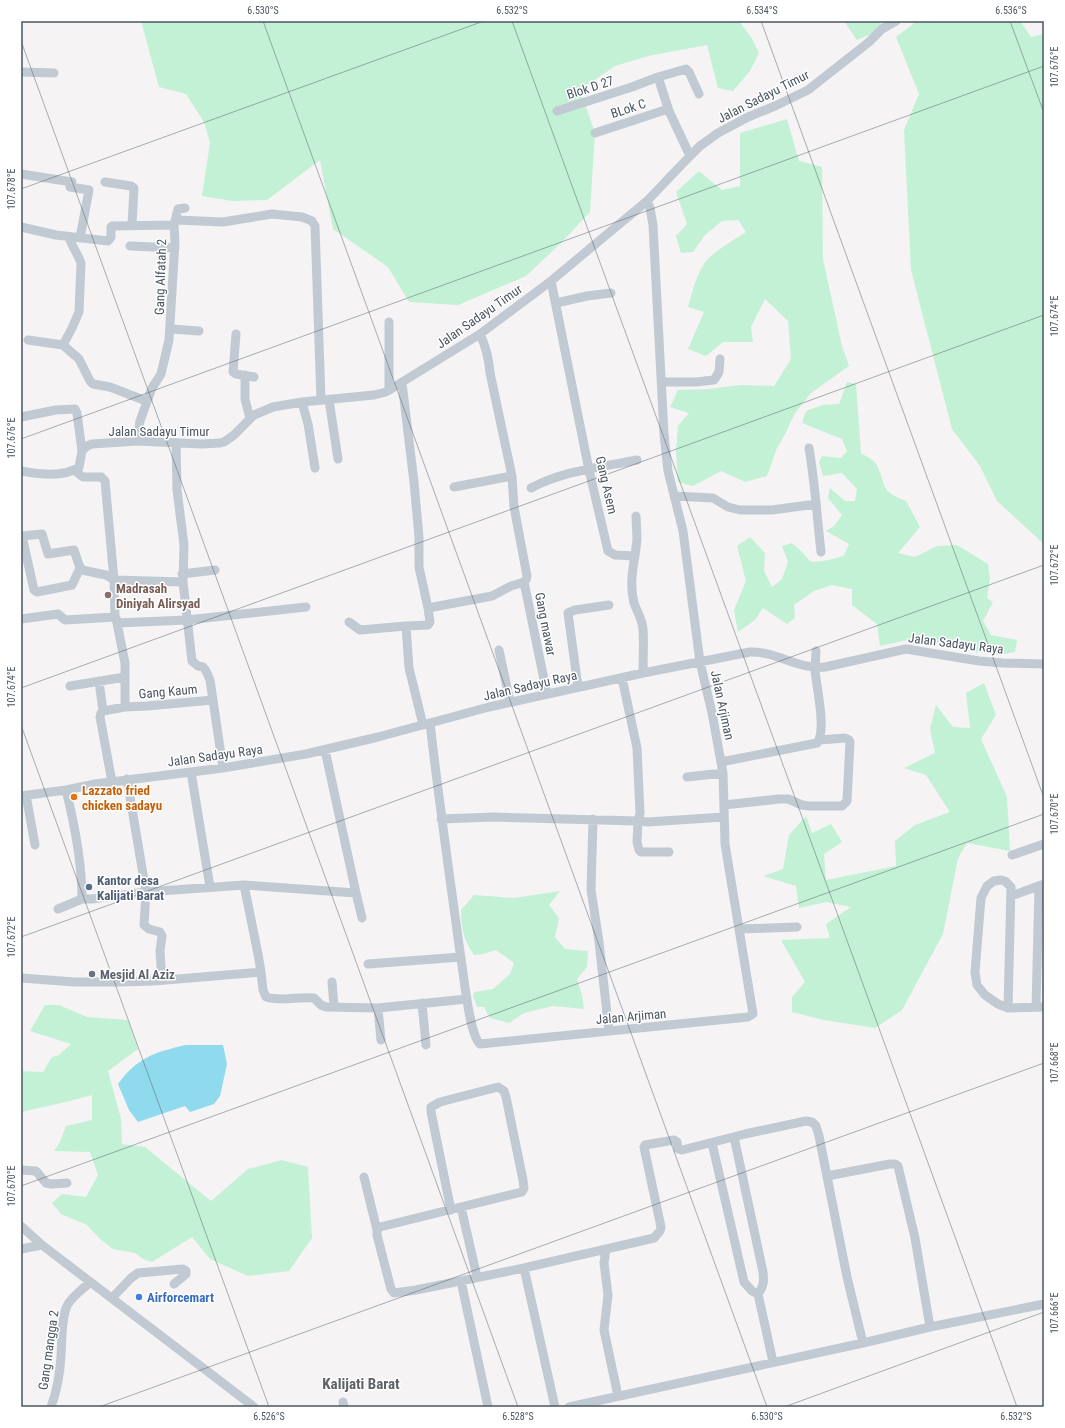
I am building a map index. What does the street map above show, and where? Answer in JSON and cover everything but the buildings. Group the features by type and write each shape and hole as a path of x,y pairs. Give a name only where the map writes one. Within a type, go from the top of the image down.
{"street":[{"name":"Jalan Sadayu Timur","path":"82,451 87,446 92,444 137,441 213,444 224,442 234,435 260,411 302,402 374,395 390,390 480,334 551,281 647,201 700,146 732,125 808,90 859,50 882,29 896,21"},
{"name":"Blok D 27","path":"557,111 684,69 689,72 699,94"},
{"path":"21,72 54,73"},
{"path":"658,77 668,109 690,156"},
{"name":"BLok C","path":"595,133 668,109"},
{"path":"21,174 72,182 70,187 89,190 80,238"},
{"path":"105,182 131,186 134,188 132,225"},
{"name":"Jalan Arjiman","path":"406,626 409,668 427,724 467,999 475,1038 480,1044 609,1030 692,1024 751,1016 753,1010 725,844 723,773 712,713 700,662 683,531 668,471 664,434 653,225 650,208 647,201"},
{"path":"185,208 178,209 175,223 224,222 272,214 302,217 312,221 315,226 325,400 338,459"},
{"name":"Gang Alfatah 2","path":"21,227 69,237 108,241 111,237 110,227 112,226 175,223 171,329 161,374 146,401 140,421 137,441"},
{"path":"63,345 79,312 81,263 80,257 73,248 69,237"},
{"path":"130,246 174,248"},
{"name":"Gang Asem","path":"551,281 589,470 608,551 615,555 636,556"},
{"path":"556,303 611,292"},
{"path":"389,322 390,390"},
{"path":"171,329 199,331"},
{"path":"236,334 232,370 234,373 254,377"},
{"name":"Gang mawar","path":"480,334 489,356 490,373 512,476 514,507 527,576 524,582 547,694"},
{"path":"28,340 63,345 78,358 93,384 110,387 146,401"},
{"path":"662,382 696,382 714,380 719,372 720,359"},
{"path":"245,375 245,399 250,419"},
{"path":"349,622 360,630 428,625 430,622 419,567 419,536 402,383"},
{"path":"302,402 308,424 315,468"},
{"path":"21,417 56,410 74,409 77,413 82,451 79,467 74,470 44,474 21,471"},
{"path":"176,443 177,490 184,546 182,578 192,661 198,666 204,667 210,680 223,768"},
{"path":"809,448 815,483 821,552"},
{"path":"531,488 555,478 637,460"},
{"name":"Gang Kaum","path":"74,470 83,477 101,478 105,480 116,620 125,663 125,707"},
{"path":"454,487 512,476"},
{"path":"675,496 712,498 728,507 740,510 772,510 816,504"},
{"path":"636,516 637,539 636,556 632,574 632,586 634,604 641,616 643,629 643,673"},
{"path":"80,568 72,585 37,592 34,590 22,536 43,534 49,555 74,550 80,568 85,571 106,575 114,580 182,578 215,570"},
{"path":"428,608 492,596 511,586 524,582"},
{"path":"578,687 568,613 575,610 609,605"},
{"path":"21,619 58,614 65,620 187,620 306,608"},
{"name":"Jalan Sadayu Raya","path":"24,796 112,782 223,768 306,754 427,724 489,706 643,673 756,652 815,668 906,649 1003,663 1044,664"},
{"path":"499,650 510,702"},
{"path":"816,651 815,668 821,717 820,740"},
{"path":"70,686 125,677"},
{"path":"622,678 637,748 640,812 637,842 639,850 641,852 669,852"},
{"path":"99,681 103,711 100,717 112,782"},
{"name":"Gang Kaum","path":"103,711 125,707 213,700"},
{"path":"721,762 814,745 820,740 845,738 850,742 847,801 842,806 810,806 785,799 724,805"},
{"path":"325,750 362,918"},
{"path":"191,772 210,887"},
{"path":"687,777 723,773"},
{"path":"127,780 146,892 144,925 148,929 160,932 162,936 160,951 162,980"},
{"path":"66,790 76,840 82,883 82,899"},
{"path":"24,796 36,845"},
{"path":"442,819 494,817 593,819 648,822 724,817"},
{"path":"593,819 591,890 599,942 609,1030"},
{"path":"1012,855 1044,844"},
{"path":"1008,1008 1011,887 1005,881 994,881 987,886 981,898 975,972 977,985 985,995 998,1004 1008,1008 1040,1007 1042,885 1011,896"},
{"path":"58,909 82,899 146,892 244,885 356,893"},
{"path":"244,885 261,972 263,990 266,997 286,1000 314,998 323,1006 378,1008 467,999"},
{"path":"739,929 797,927"},
{"path":"368,964 461,957"},
{"path":"21,978 76,982 121,982 261,972"},
{"path":"332,982 334,1007"},
{"path":"422,1003 426,1045"},
{"path":"378,1008 381,1040"},
{"path":"377,1230 380,1227 451,1210 461,1207 517,1194 522,1192 524,1188 506,1097 504,1091 498,1087 440,1102 431,1107 451,1210"},
{"path":"364,1177 391,1289 394,1292 416,1290 524,1268 654,1238 660,1231 661,1227 644,1146 647,1144 674,1140 677,1142 679,1150 682,1150 806,1121 812,1122 816,1126 819,1136 847,1277 863,1343"},
{"path":"734,1138 763,1272 764,1281 758,1294 773,1362"},
{"path":"712,1143 744,1282 752,1291 758,1294"},
{"path":"827,1176 890,1164 895,1164 898,1166 915,1238 930,1327"},
{"path":"21,1170 36,1171 44,1182 49,1184 67,1184"},
{"path":"461,1207 477,1277"},
{"path":"21,1226 42,1245 254,1407"},
{"path":"21,1249 42,1245"},
{"path":"606,1249 604,1263 608,1295 604,1330 618,1396"},
{"path":"524,1268 555,1407"},
{"path":"112,1298 131,1278 138,1273 183,1269 186,1271 186,1274 174,1284"},
{"path":"460,1281 488,1407"},
{"name":"Gang mangga 2","path":"51,1407 58,1380 62,1333 66,1308 68,1303 90,1282"},
{"path":"569,1407 930,1327 1044,1304"}],"green space":[{"path":"141,21 739,21 751,37 759,53 750,71 733,91 718,88 707,45 648,56 615,66 580,90 595,133 590,212 561,243 526,276 458,305 409,302 388,267 333,229 320,160 267,200 232,201 202,196 210,143 204,122 186,94 159,87"},
{"path":"844,21 880,21 882,29 857,40"},
{"path":"917,21 1020,21 1031,37 1044,34 1044,544 997,501 980,466 952,429 911,270 904,130 919,94 896,37"},
{"path":"787,119 799,161 822,167 823,259 842,346 849,366 811,393 795,413 777,448 767,476 745,482 721,471 693,486 678,482 676,451 678,426 689,413 670,407 678,390 708,389 741,385 774,386 791,359 788,321 765,299 751,327 753,342 723,342 706,356 688,349 704,312 688,307 694,285 701,269 712,255 746,232 738,220 722,221 705,235 693,252 681,253 676,236 687,224 676,192 699,171 722,190 740,186 740,133"},
{"path":"847,382 856,384 861,453 875,462 887,490 891,494 906,501 920,527 898,553 915,557 937,546 957,545 988,564 990,578 987,598 993,602 983,621 991,635 1017,640 1015,652 999,655 960,650 921,637 880,646 877,624 852,605 852,589 832,585 814,591 794,605 795,618 787,624 763,608 755,620 738,632 734,610 746,581 737,546 750,537 765,553 764,571 772,587 782,579 788,562 782,546 792,543 811,562 824,561 844,556 849,544 826,531 834,526 842,515 828,498 830,488 845,501 855,501 857,489 842,473 823,476 819,462 822,456 841,458 847,451 842,439 802,423 806,411 823,405 839,404"},
{"path":"984,683 996,715 981,739 1007,797 1010,851 967,843 958,858 943,934 902,1010 875,1028 824,1020 792,1012 792,997 805,982 781,940 830,938 826,924 851,907 826,902 799,908 796,886 763,876 783,869 789,835 806,816 812,833 831,824 842,842 824,854 826,880 896,866 895,841 915,825 950,812 926,775 904,768 935,753 930,729 936,705 953,727 970,728 966,693"},
{"path":"560,891 549,905 559,918 555,937 565,949 588,951 587,967 577,979 582,995 584,1009 553,1006 524,1013 509,1023 490,1018 484,1007 477,1007 473,996 474,992 493,989 510,974 514,963 496,950 484,954 474,955 463,933 461,910 474,895 514,898"},
{"path":"45,1005 59,1005 87,1017 128,1020 138,1049 108,1071 121,1119 122,1144 145,1147 211,1201 248,1169 282,1160 308,1167 312,1238 289,1271 248,1276 210,1259 192,1237 152,1262 143,1259 135,1253 113,1249 100,1239 87,1225 61,1214 52,1203 62,1194 86,1197 98,1175 90,1152 54,1151 60,1142 66,1126 92,1120 92,1095 21,1112 21,1071 43,1072 52,1057 59,1055 71,1044 30,1031"}],"water":[{"path":"186,1045 223,1045 227,1064 220,1096 214,1104 190,1112 185,1106 138,1122 129,1110 118,1084 125,1075 148,1057 165,1050"}],"place":[{"name":"Madrasah Diniyah Alirsyad","path":"108,595"},
{"name":"Lazzato fried chicken sadayu","path":"74,797"},
{"name":"Kantor desa Kalijati Barat","path":"89,887"},
{"name":"Mesjid Al Aziz","path":"92,974"},
{"name":"Airforcemart","path":"139,1297"}],"district":[{"name":"Kalijati Barat","path":"361,1384"}]}
